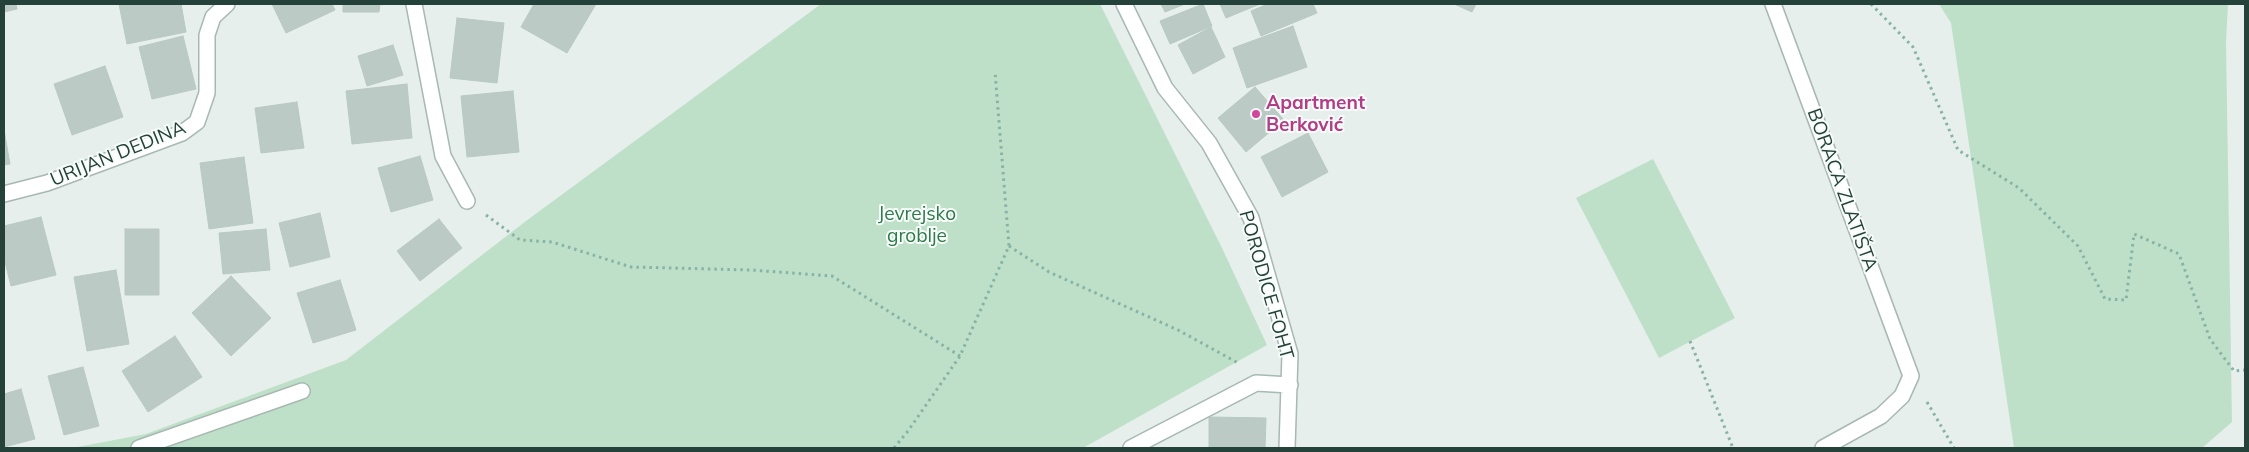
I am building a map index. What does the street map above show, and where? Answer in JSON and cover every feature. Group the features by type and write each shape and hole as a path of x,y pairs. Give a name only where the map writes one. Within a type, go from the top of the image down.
{"street":[{"name":"URIJAN DEDINA","path":"4,194 47,183 182,133 197,122 207,93 207,35 213,17 226,4"},
{"path":"414,4 443,156 467,201"},
{"name":"PORODICE FOHT","path":"1124,4 1166,88 1209,143 1250,218 1290,354 1287,448"},
{"name":"BORACA ZLATIŠTA","path":"1773,4 1911,376"},
{"path":"1823,448 1881,416 1902,396 1911,376"},
{"path":"1131,448 1256,383 1290,384"},
{"path":"139,448 302,392"}],"path":[{"path":"1871,4 1913,47 1958,150 2019,188 2078,246 2105,299 2126,300 2134,234 2179,254 2210,340 2234,371 2245,370"},
{"path":"894,448 908,432 960,356 1009,246 995,72"},
{"path":"467,201 520,240 552,242 631,267 751,270 832,276 960,356"},
{"path":"1009,246 1049,272 1178,330 1228,356 1268,384"},
{"path":"1690,341 1733,448"},
{"path":"1911,376 1954,448"}],"green space":[{"name":"Jevrejsko groblje","path":"821,4 1100,4 1223,250 1267,345 1083,448 72,448 146,434 346,360 526,221"},
{"path":"1939,4 2228,4 2226,42 2232,422 2202,448 2014,448 1951,23"},
{"path":"1653,159 1735,318 1659,358 1576,198"}],"building":[{"path":"4,4 16,4 17,9 4,12"},
{"path":"119,4 181,4 186,32 127,44"},
{"path":"272,4 332,4 335,10 286,33"},
{"path":"343,4 380,4 379,12 343,12"},
{"path":"534,4 596,4 567,53 521,27"},
{"path":"1161,4 1185,4 1165,12"},
{"path":"1203,4 1212,26 1170,44 1160,21"},
{"path":"1220,4 1260,4 1226,18"},
{"path":"1268,4 1313,4 1317,13 1261,36 1251,11"},
{"path":"1454,4 1476,4 1472,12"},
{"path":"457,18 504,23 497,83 450,78"},
{"path":"1293,26 1307,67 1247,88 1233,48"},
{"path":"1211,27 1225,57 1193,74 1178,45"},
{"path":"183,36 196,89 152,99 139,47"},
{"path":"393,45 403,75 367,86 358,56"},
{"path":"105,66 123,117 72,135 54,84"},
{"path":"407,84 412,138 352,144 346,91"},
{"path":"1255,87 1284,120 1246,152 1218,118"},
{"path":"513,91 519,152 467,157 461,96"},
{"path":"297,102 304,148 261,153 255,108"},
{"path":"4,130 10,164 4,165"},
{"path":"1308,133 1328,172 1282,197 1261,157"},
{"path":"420,156 433,200 391,212 378,168"},
{"path":"244,157 253,223 209,229 200,163"},
{"path":"320,213 330,257 290,267 279,223"},
{"path":"41,217 56,275 11,286 4,258 4,226"},
{"path":"439,219 462,248 420,281 397,251"},
{"path":"125,229 159,229 159,295 125,295"},
{"path":"266,229 270,270 223,274 219,233"},
{"path":"116,270 129,344 87,351 74,277"},
{"path":"231,276 271,318 231,356 192,313"},
{"path":"340,280 356,330 313,343 297,293"},
{"path":"175,336 202,377 148,412 122,371"},
{"path":"83,367 99,426 64,435 48,376"},
{"path":"21,389 35,439 4,447 4,394"},
{"path":"1209,417 1266,418 1265,448 1209,448"}],"place":[{"name":"Apartment Berković","path":"1256,114"}]}
